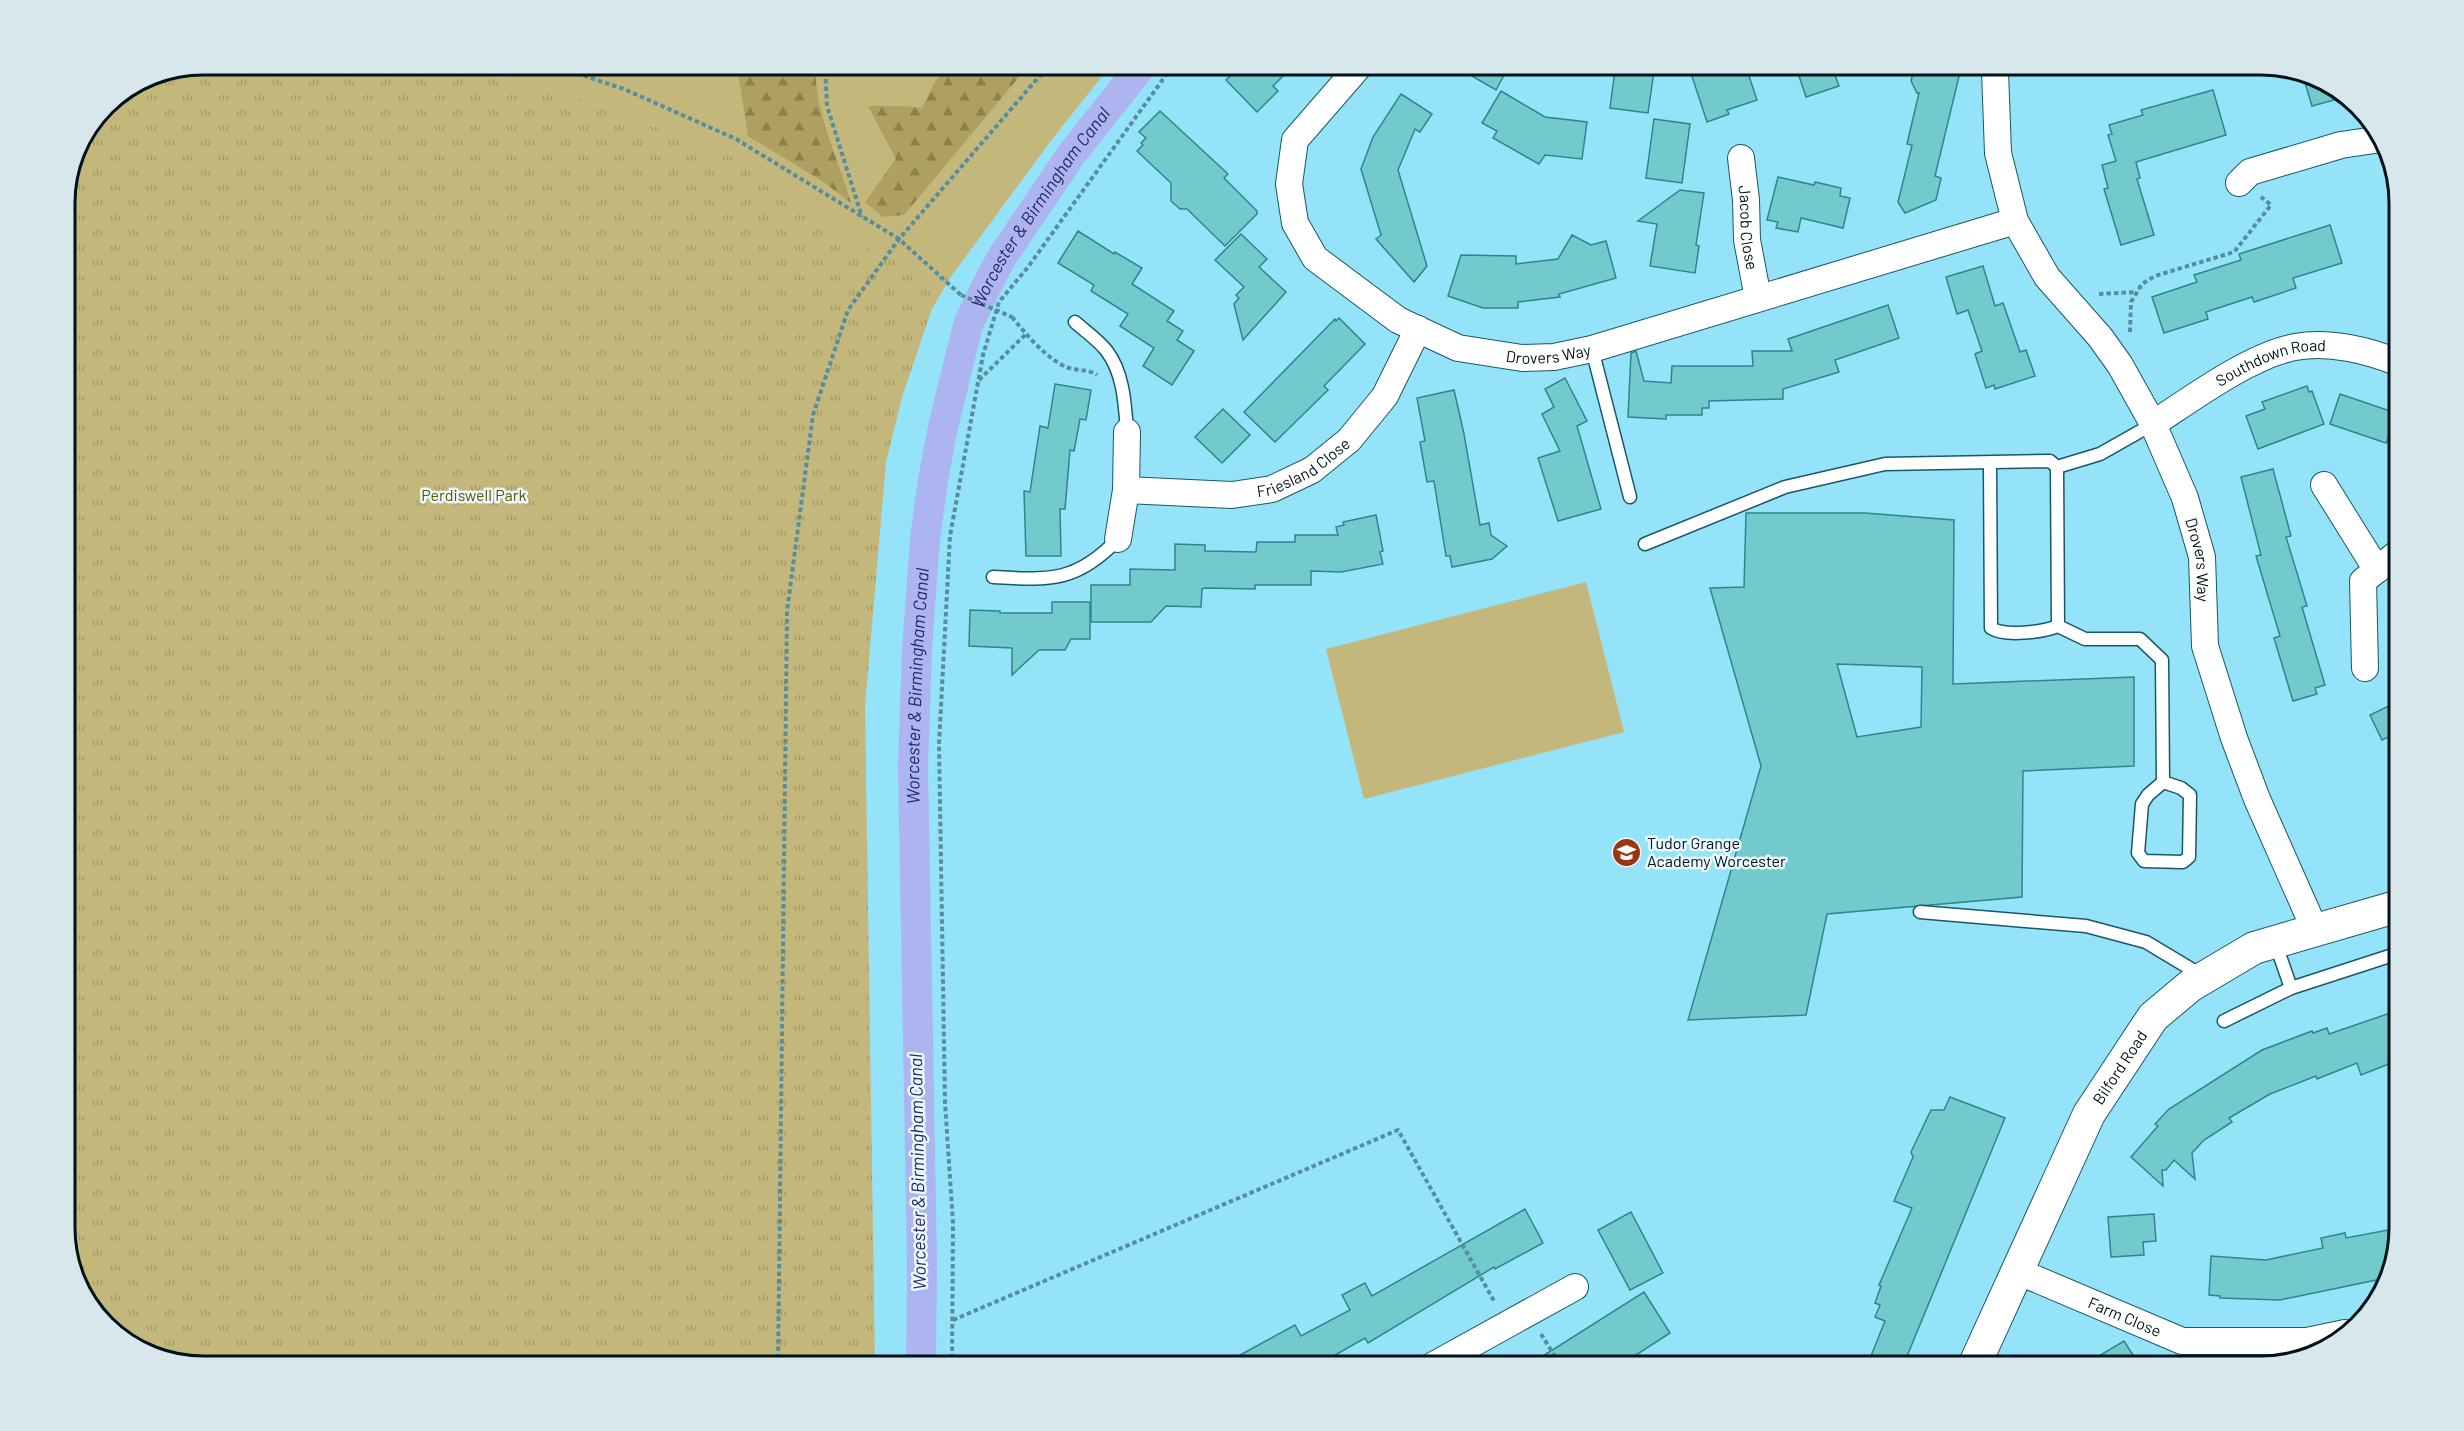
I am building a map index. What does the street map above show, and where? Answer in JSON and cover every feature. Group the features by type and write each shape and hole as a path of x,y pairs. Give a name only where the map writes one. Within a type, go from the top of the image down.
{"street":[{"name":"Drovers Way","path":"1351,75 1295,140 1289,184 1295,224 1315,258 1398,320 1458,348 1522,358 1554,357 1592,349 2015,221"},
{"name":"Drovers Way","path":"1995,75 1998,153 2015,221 2047,277 2100,337 2120,365 2153,424 2185,498 2202,557 2205,646 2257,799 2315,930"},
{"path":"2241,182 2250,172 2262,168 2341,145 2372,140"},
{"name":"Jacob Close","path":"1741,158 1747,240 1758,298"},
{"name":"Friesland Close","path":"1126,490 1232,495 1272,489 1312,470 1349,440 1385,396 1418,329"},
{"name":"Southdown Road","path":"2153,424 2215,382 2270,355 2294,347 2319,345 2362,351 2389,360"},
{"path":"1118,539 1126,490 1127,432"},
{"path":"2324,485 2377,570"},
{"path":"2365,668 2363,581 2389,560"},
{"name":"Bilford Road","path":"1979,1356 2089,1114 2153,1017 2205,977 2254,948 2389,909"},
{"name":"Farm Close","path":"2017,1271 2182,1341 2307,1341 2329,1336"},
{"path":"1450,1356 1575,1287"}],"lane":[{"path":"1075,322 1106,349 1115,363 1120,380 1127,432"},
{"path":"1592,349 1630,497"},
{"path":"2057,467 2100,454 2153,424"},
{"path":"1646,544 1785,487 1885,464 2050,461 2057,467 2058,626"},
{"path":"1990,463 1991,628 1996,631 2010,632 2047,631 2058,626"},
{"path":"993,577 1056,578 1075,573 1092,564 1118,539"},
{"path":"2058,626 2085,639 2140,639 2162,660 2163,782 2148,795 2142,804 2138,854 2144,861 2183,862 2189,857 2190,795 2181,788 2163,782"},
{"path":"1920,912 2086,926 2146,942 2205,977"},
{"path":"2275,942 2291,988"},
{"path":"2224,1022 2291,988 2389,956"}],"path":[{"path":"581,75 624,89 736,139 899,239 962,295 1012,316 1026,334 1047,353 1069,368 1090,371 1099,377"},
{"path":"826,75 827,106 863,218"},
{"path":"778,1356 787,611 813,415 848,309 899,239 1041,75"},
{"path":"952,1356 953,1222 945,1103 939,744 950,536 983,356 999,302 1028,267 1166,75"},
{"path":"2120,365 2130,349 2131,302 2142,284 2155,276 2234,252 2271,205 2241,182"},
{"path":"979,381 1026,334"},
{"path":"952,1320 1398,1130 1518,1319 1552,1356"}],"green space":[{"path":"491,75 1103,75 1053,138 950,278 868,248 735,157 585,100"},
{"name":"Perdiswell Park","path":"491,75 585,100 735,157 868,248 950,278 932,309 903,394 886,462 865,706 875,1356 186,1355 170,1352 139,1339 125,1330 101,1306 88,1285 82,1269 75,1236 75,195 79,170 88,146 101,125 125,101 146,88 186,76"},
{"path":"738,75 816,75 823,117 851,203 822,181 748,136"},
{"path":"940,75 1021,75 904,215 883,217 865,202 896,159 868,106 922,108"},
{"path":"1586,582 1624,732 1364,799 1326,649"}],"building":[{"path":"1231,75 1284,75 1273,86 1278,91 1257,112 1226,80"},
{"path":"1470,75 1504,75 1496,90"},
{"path":"1614,75 1653,75 1648,113 1610,108"},
{"path":"1692,75 1749,75 1757,100 1727,110 1729,114 1707,122"},
{"path":"1799,75 1835,75 1839,86 1806,97"},
{"path":"1912,75 1959,75 1935,176 1941,178 1936,200 1905,213 1898,202 1912,145 1907,144 1919,93 1911,81"},
{"path":"2305,83 2336,99 2312,106"},
{"path":"2213,90 2226,135 2136,162 2140,178 2137,179 2154,235 2121,245 2104,189 2108,188 2102,165 2116,161 2108,135 2112,134 2109,125 2143,115 2141,110"},
{"path":"1501,91 1545,117 1587,122 1582,159 1545,155 1539,164 1493,138 1497,131 1482,123"},
{"path":"1401,94 1432,114 1420,132 1415,129 1398,170 1427,266 1414,282 1376,239 1381,235 1361,169 1373,137"},
{"path":"1160,111 1228,174 1224,178 1257,211 1257,214 1225,246 1187,209 1180,209 1171,201 1171,183 1137,151 1146,138 1139,132"},
{"path":"1654,119 1690,124 1682,183 1646,178"},
{"path":"1778,177 1841,188 1840,196 1850,198 1843,228 1801,218 1798,232 1776,228 1778,222 1767,220"},
{"path":"1680,190 1704,193 1696,245 1699,246 1695,273 1650,266 1657,224 1638,221"},
{"path":"2330,225 2342,263 2293,278 2296,288 2254,302 2252,297 2206,312 2208,319 2164,333 2152,297 2197,282 2194,275 2241,260 2239,254"},
{"path":"1078,231 1114,254 1115,252 1142,268 1132,284 1174,311 1167,321 1183,331 1177,340 1194,351 1172,385 1143,366 1154,348 1120,326 1128,314 1091,291 1094,285 1058,263"},
{"path":"1241,234 1267,259 1259,267 1286,292 1243,340 1234,304 1239,298 1236,295 1244,287 1215,260"},
{"path":"1572,235 1591,245 1606,241 1616,278 1559,294 1560,297 1518,302 1518,308 1483,308 1448,296 1461,255 1516,256 1516,264 1558,259"},
{"path":"1983,266 1995,306 2003,303 2020,352 2026,350 2035,376 1995,389 1994,385 1986,388 1975,354 1982,351 1968,310 1957,314 1946,277"},
{"path":"1888,305 1899,338 1835,360 1839,372 1783,389 1783,399 1709,401 1709,408 1702,408 1702,415 1666,415 1666,419 1628,417 1631,353 1636,351 1644,381 1671,383 1672,366 1753,366 1752,351 1792,351 1788,339"},
{"path":"1339,318 1365,344 1324,386 1328,390 1275,442 1244,412 1335,319 1336,321"},
{"path":"1565,378 1587,421 1577,426 1601,509 1558,521 1538,458 1560,451 1542,414 1554,407 1545,389"},
{"path":"1055,384 1091,390 1086,420 1080,419 1074,451 1070,450 1065,509 1060,509 1061,556 1026,556 1024,491 1030,492 1040,426 1048,428"},
{"path":"2307,386 2309,392 2312,391 2324,424 2258,449 2246,416 2265,409 2262,402"},
{"path":"1454,390 1480,525 1489,523 1491,535 1507,546 1492,559 1452,567 1450,556 1446,556 1434,481 1427,482 1420,442 1425,441 1417,398"},
{"path":"2340,394 2389,411 2389,436 2386,443 2330,424"},
{"path":"1223,409 1250,435 1222,463 1195,437"},
{"path":"2273,469 2291,536 2286,537 2307,606 2302,607 2325,685 2315,688 2317,694 2293,701 2274,638 2280,636 2256,556 2261,555 2241,477"},
{"path":"1746,513 1865,513 1954,520 1953,684 2134,677 2134,766 2023,771 2022,897 1827,914 1806,1015 1688,1020 1761,766 1710,588 1744,587","holes":["1837,664 1922,667 1921,727 1857,737"]},
{"path":"1376,515 1383,551 1380,552 1383,564 1341,572 1311,571 1311,585 1255,585 1255,589 1205,588 1202,589 1201,607 1166,606 1151,622 1091,622 1091,585 1130,585 1130,569 1175,570 1175,544 1205,545 1205,551 1256,552 1257,542 1295,542 1295,535 1338,535 1336,527 1344,525 1343,522"},
{"path":"1052,602 1090,602 1090,639 1071,639 1065,650 1039,650 1012,675 1012,648 969,646 970,610 1000,611 1000,613 1052,613"},
{"path":"2389,706 2389,737 2382,740 2370,715"},
{"path":"2389,1013 2389,1064 2361,1075 2357,1063 2317,1079 2316,1076 2270,1094 2229,1118 2232,1122 2204,1140 2192,1153 2195,1179 2174,1160 2166,1170 2162,1170 2163,1186 2131,1157 2158,1126 2155,1124 2169,1109 2262,1050 2312,1031 2313,1033 2327,1028 2329,1034"},
{"path":"1950,1097 2005,1118 1907,1356 1871,1356 1885,1321 1875,1317 1880,1305 1875,1303 1881,1286 1879,1285 1912,1208 1894,1201 1913,1157 1911,1152 1931,1110 1944,1110"},
{"path":"1525,1209 1543,1243 1495,1269 1494,1267 1368,1343 1365,1338 1334,1356 1238,1356 1295,1325 1301,1336 1350,1310 1342,1295 1365,1283 1372,1296"},
{"path":"1631,1212 1663,1273 1630,1290 1598,1230"},
{"path":"2154,1214 2156,1241 2143,1242 2144,1255 2111,1257 2108,1217"},
{"path":"2389,1230 2385,1261 2378,1280 2280,1300 2220,1298 2220,1296 2209,1295 2211,1256 2266,1260 2323,1248 2321,1238 2345,1233 2346,1238"},
{"path":"1644,1292 1670,1333 1634,1356 1543,1356"},
{"path":"2124,1341 2134,1356 2099,1356"}],"waterway":[{"name":"Worcester & Birmingham Canal","path":"921,1356 922,1261 913,766 917,649 925,539 933,480 943,427 968,325 984,291 1002,257 1071,155 1134,75"}],"place":[{"name":"Tudor Grange Academy Worcester","path":"1626,852"}]}
